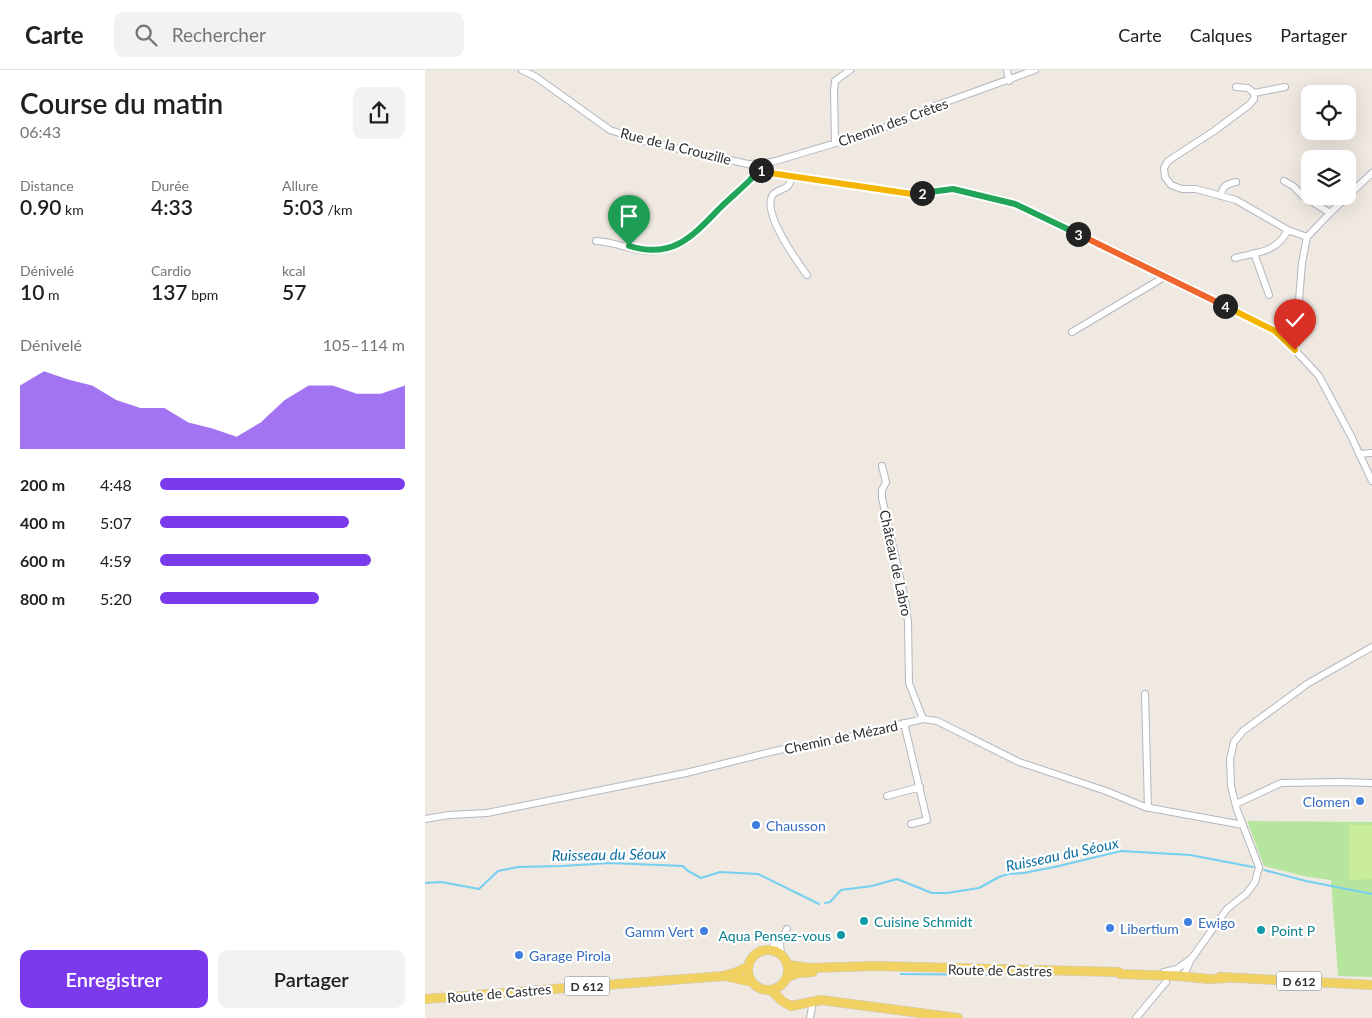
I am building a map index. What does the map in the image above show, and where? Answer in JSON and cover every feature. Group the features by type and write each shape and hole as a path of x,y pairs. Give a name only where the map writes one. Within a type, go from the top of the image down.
{"main road":[{"path":"785,1003 782,994 788,965 781,954 771,950 760,952 751,960 749,966 753,982 760,988 771,990 785,1003 795,1006 813,1001 839,1002 958,1018"},
{"name":"Route de Castres","path":"788,965 810,968 864,966 1119,972 1120,974 1372,985"},
{"name":"Route de Castres","path":"425,999 723,976 749,966"},
{"name":"Route de Castres","path":"785,981 799,973 900,968"},
{"name":"Route de Castres","path":"723,976 753,982"},
{"path":"771,990 785,981"}],"street":[{"name":"Rue de la Crouzille","path":"522,70 536,77 610,130 643,141 748,164 770,173 912,194 953,189 1015,204 1166,276 1275,331 1295,350 1319,376 1372,480"},
{"path":"835,143 835,81 850,70"},
{"path":"1007,70 1009,80"},
{"name":"Chemin des Crêtes","path":"748,164 772,162 876,131 935,106 1035,70"},
{"path":"1236,87 1248,88 1254,93 1285,88"},
{"path":"1254,93 1254,99 1249,105 1168,161 1164,168 1165,177 1171,185 1182,189 1196,189 1236,200 1288,230 1307,237"},
{"path":"596,241 614,242 650,251 668,249 675,246 690,238 750,180 758,169"},
{"path":"1295,350 1302,263 1307,237 1372,173"},
{"path":"793,176 789,185 775,192 771,198 771,208 783,241 807,275"},
{"path":"1284,181 1330,213"},
{"path":"1221,195 1223,188 1227,184 1236,182"},
{"path":"1235,258 1274,248 1283,240 1288,230"},
{"path":"1254,253 1269,295"},
{"path":"1072,332 1166,276"},
{"path":"1359,454 1372,453"},
{"name":"Château de Labro","path":"882,466 886,482 882,490 882,498 908,622 909,683 923,719"},
{"path":"1178,976 1185,973 1192,958 1227,909 1247,893 1255,882 1259,867 1235,804 1231,786 1230,760 1234,742 1243,731 1307,684 1372,646"},
{"path":"1145,694 1148,808"},
{"path":"923,719 937,721 1019,762 1106,791 1148,808 1243,825"},
{"name":"Chemin de Mézard","path":"425,819 449,815 487,813 686,772 779,750 837,740 923,719"},
{"path":"904,724 927,820 911,824"},
{"path":"1235,804 1281,783 1372,783"},
{"path":"887,796 920,787"},
{"path":"771,950 787,929 780,943 781,954"},
{"path":"1140,975 1177,970 1192,958"},
{"path":"1136,1018 1165,982"},
{"path":"810,1018 813,1001"}],"green space":[{"path":"1247,821 1372,822 1372,977 1338,976 1331,880 1308,877 1264,866"},
{"path":"1349,825 1372,825 1372,879 1349,880"}],"waterway":[{"name":"Ruisseau du Séoux","path":"825,903 830,902 841,890 872,886 897,879 932,893 947,893 979,888 1008,874 1059,866 1121,851 1190,855 1253,867"},
{"name":"Ruisseau du Séoux","path":"425,883 441,882 479,889 498,871 518,867 610,863 683,866 701,878 720,872 758,874 819,904"},
{"name":"Ruisseau du Séoux","path":"1264,870 1306,881 1372,894"},
{"path":"901,974 997,975"}],"place":[{"name":"Clomen","path":"1360,801"},
{"name":"Chausson","path":"756,825"},
{"name":"Cuisine Schmidt","path":"864,921"},
{"name":"Ewigo","path":"1188,922"},
{"name":"Libertium","path":"1110,928"},
{"name":"Point P","path":"1261,930"},
{"name":"Gamm Vert","path":"704,931"},
{"name":"Aqua Pensez-vous","path":"841,935"},
{"name":"Garage Pirola","path":"519,955"}],"route":[{"path":"629,246 655,251 668,249 690,238 759,169 770,173 912,194 953,189 1015,204 1138,262 1275,331 1295,350"}]}
